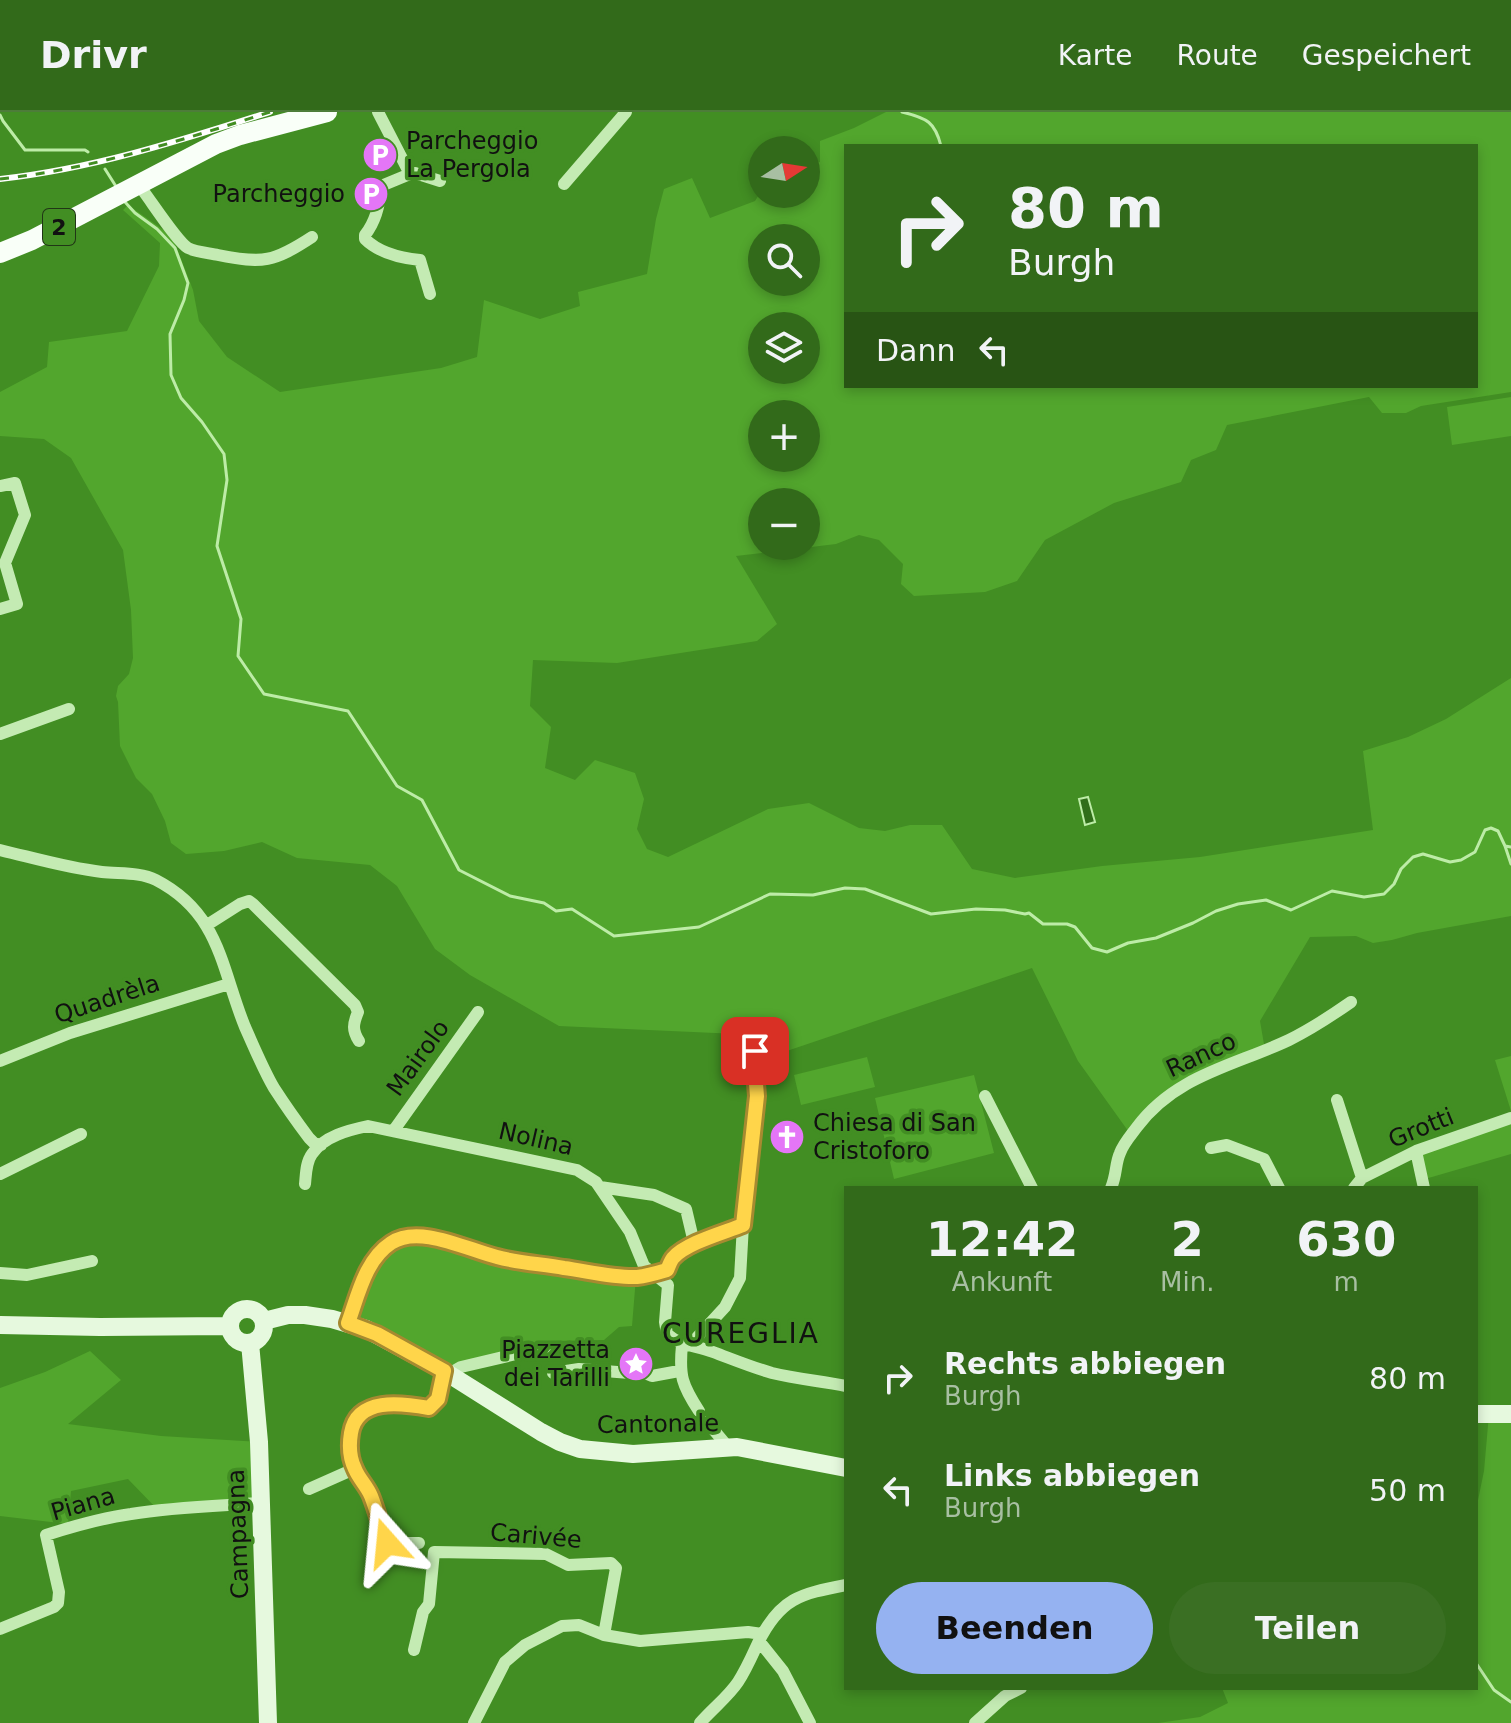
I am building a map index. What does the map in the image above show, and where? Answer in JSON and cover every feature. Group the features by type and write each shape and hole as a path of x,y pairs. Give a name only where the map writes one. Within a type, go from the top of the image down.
{"main road":[{"name":"2","path":"0,253 44,235 228,139 327,112"}],"street":[{"path":"378,112 410,174"},
{"path":"564,184 626,112"},
{"path":"430,294 420,260 402,258 373,247 365,235 380,203 381,186 415,173 440,181"},
{"path":"128,190 171,228 188,248 246,261 260,261 282,255 312,237"},
{"path":"0,486 15,483 25,515 5,563 17,604 0,609"},
{"path":"0,734 69,709"},
{"path":"0,850 101,872 142,875 156,880 199,914 217,944 246,1028 273,1086 309,1138 321,1145"},
{"path":"207,925 249,901 259,908 355,1005 358,1012 353,1024 359,1041"},
{"name":"Quadrèla","path":"0,1061 70,1033 229,984"},
{"name":"Ranco","path":"1112,1186 1120,1153 1146,1116 1167,1096 1218,1068 1308,1030 1351,1002"},
{"name":"Mairolo","path":"394,1130 478,1012"},
{"path":"728,1447 688,1393 679,1371 686,1345 725,1307 740,1278 757,1096 754,1059 757,1046"},
{"path":"985,1096 1031,1186"},
{"path":"1337,1100 1358,1183"},
{"name":"Grotti","path":"1358,1183 1416,1151 1511,1118"},
{"name":"Nolina","path":"321,1145 349,1129 368,1126 577,1170 600,1187 630,1232 644,1266 668,1285 667,1334 686,1345"},
{"path":"0,1174 81,1134"},
{"path":"305,1184 307,1165 312,1153 321,1145"},
{"path":"1211,1148 1227,1145 1264,1159 1278,1186"},
{"path":"1416,1151 1424,1186"},
{"path":"600,1187 654,1195 686,1209 694,1243"},
{"path":"348,1323 371,1265 390,1244 399,1239 423,1236 499,1258 636,1277 667,1270 672,1259 694,1243 743,1225"},
{"path":"0,1273 27,1275 92,1261"},
{"path":"243,1309 258,1312 264,1321 262,1335 250,1343 234,1337 230,1326 234,1315 243,1309"},
{"name":"Cantonale","path":"264,1321 288,1315 305,1315 348,1323 377,1334 446,1372 541,1432 580,1449 633,1454 744,1448 844,1468"},
{"path":"0,1325 230,1326"},
{"name":"Campagna","path":"250,1343 257,1403 268,1723"},
{"path":"686,1345 774,1373 844,1386"},
{"path":"419,1543 387,1543 370,1493 354,1469 349,1444 353,1422 377,1405 429,1408 438,1399 446,1372 546,1347"},
{"path":"553,1373 589,1369 640,1371 652,1376 679,1371"},
{"path":"1478,1414 1511,1414"},
{"path":"309,1489 354,1469"},
{"name":"Piana","path":"0,1629 58,1603 59,1592 46,1535 128,1514 261,1503"},
{"name":"Carivée","path":"414,1650 423,1612 429,1604 434,1552 546,1554 568,1565 611,1563 616,1568 604,1635"},
{"path":"700,1723 741,1679 761,1637 787,1603 814,1591 844,1585"},
{"path":"474,1723 500,1668 510,1656 525,1645 568,1625 640,1641 748,1632 761,1637 810,1723"},
{"path":"975,1723 1005,1696 1017,1690"}],"shaded area":[{"path":"886,112 1511,112 1511,392 1421,406 1406,413 1382,413 1369,397 1227,425 1216,450 1191,460 1181,482 1114,503 1045,540 1017,581 985,592 914,596 901,584 903,564 879,540 859,535 836,544 820,546 820,488 748,488 748,555 736,556 777,624 757,641 617,663 533,660 530,706 551,727 545,768 575,780 595,760 635,773 644,799 637,829 647,849 668,857 768,809 809,803 859,828 885,831 910,825 942,825 972,869 1015,878 1200,857 1373,830 1363,751 1408,737 1446,719 1511,678 1511,916 1373,943 1356,936 1310,937 1260,1021 1265,1050 1189,1083 1131,1135 1078,1061 1032,968 778,1054 762,1066 756,1058 765,1046 760,1035 559,1026 470,975 435,949 397,886 370,865 297,858 262,842 224,851 186,854 171,843 152,794 136,778 120,746 116,696 118,686 129,674 133,658 131,610 123,550 71,458 44,439 0,436 0,392 47,367 49,342 127,331 159,266 160,243 123,210 128,205 172,236 193,290 199,321 227,357 280,392 441,368 477,357 484,300 540,319 580,306 578,292 647,274 664,189 692,178 710,218 748,204 748,208 820,208 820,141"},
{"path":"1511,397 1511,436 1452,445 1447,407"},
{"path":"1088,797 1095,822 1085,825 1079,799"},
{"path":"1511,1056 1511,1111 1495,1060"},
{"path":"867,1057 875,1087 801,1105 794,1075"},
{"path":"974,1075 994,1153 894,1179 875,1098"},
{"path":"1511,1116 1511,1154 1425,1179 1416,1152"},
{"path":"409,1237 499,1258 636,1277 632,1326 619,1327 604,1340 554,1341 449,1374 349,1323 371,1265"},
{"path":"90,1351 121,1380 68,1424 161,1436 259,1442 261,1503 158,1510 128,1479 71,1491 68,1524 0,1516 0,1388"},
{"path":"1489,1414 1511,1414 1511,1723 1158,1723 1200,1717 1228,1703 1223,1690 1478,1690 1478,1500"}],"waterway":[{"path":"902,112 929,122 940,144"},
{"path":"0,115 25,150 88,152"},
{"path":"105,169 117,188"},
{"path":"125,202 175,248 188,283 170,334 171,375 181,398 224,454 227,480 217,546 241,619 238,656 264,694 348,711 397,786 422,800 459,870 510,896 544,903 556,911 572,909 614,936 699,927 770,894 813,895 845,888 865,889 931,914 976,909 1029,913 1043,924 1075,927 1092,948 1107,952 1128,943 1156,938 1238,904 1266,900 1291,910 1332,891 1364,897 1384,894 1413,857 1423,854 1450,862 1461,860 1475,852 1485,830 1491,828 1498,831 1505,846 1511,847"},
{"path":"1505,846 1511,864"},
{"path":"1478,1666 1494,1690 1511,1702"}],"railway":[{"path":"0,179 103,161 270,112"}],"place":[{"name":"Parcheggio La Pergola","path":"380,155"},
{"name":"Parcheggio","path":"371,194"},
{"name":"Chiesa di San Cristoforo","path":"787,1137"},
{"name":"Piazzetta dei Tarilli","path":"636,1364"}],"district":[{"name":"CUREGLIA","path":"741,1333"}],"route":[{"path":"387,1543 370,1493 354,1469 349,1444 353,1422 377,1405 429,1408 438,1399 444,1371 377,1334 348,1323 371,1265 390,1244 399,1239 423,1236 499,1258 609,1275 636,1277 667,1270 672,1259 694,1243 743,1225 757,1096 755,1051"}]}
